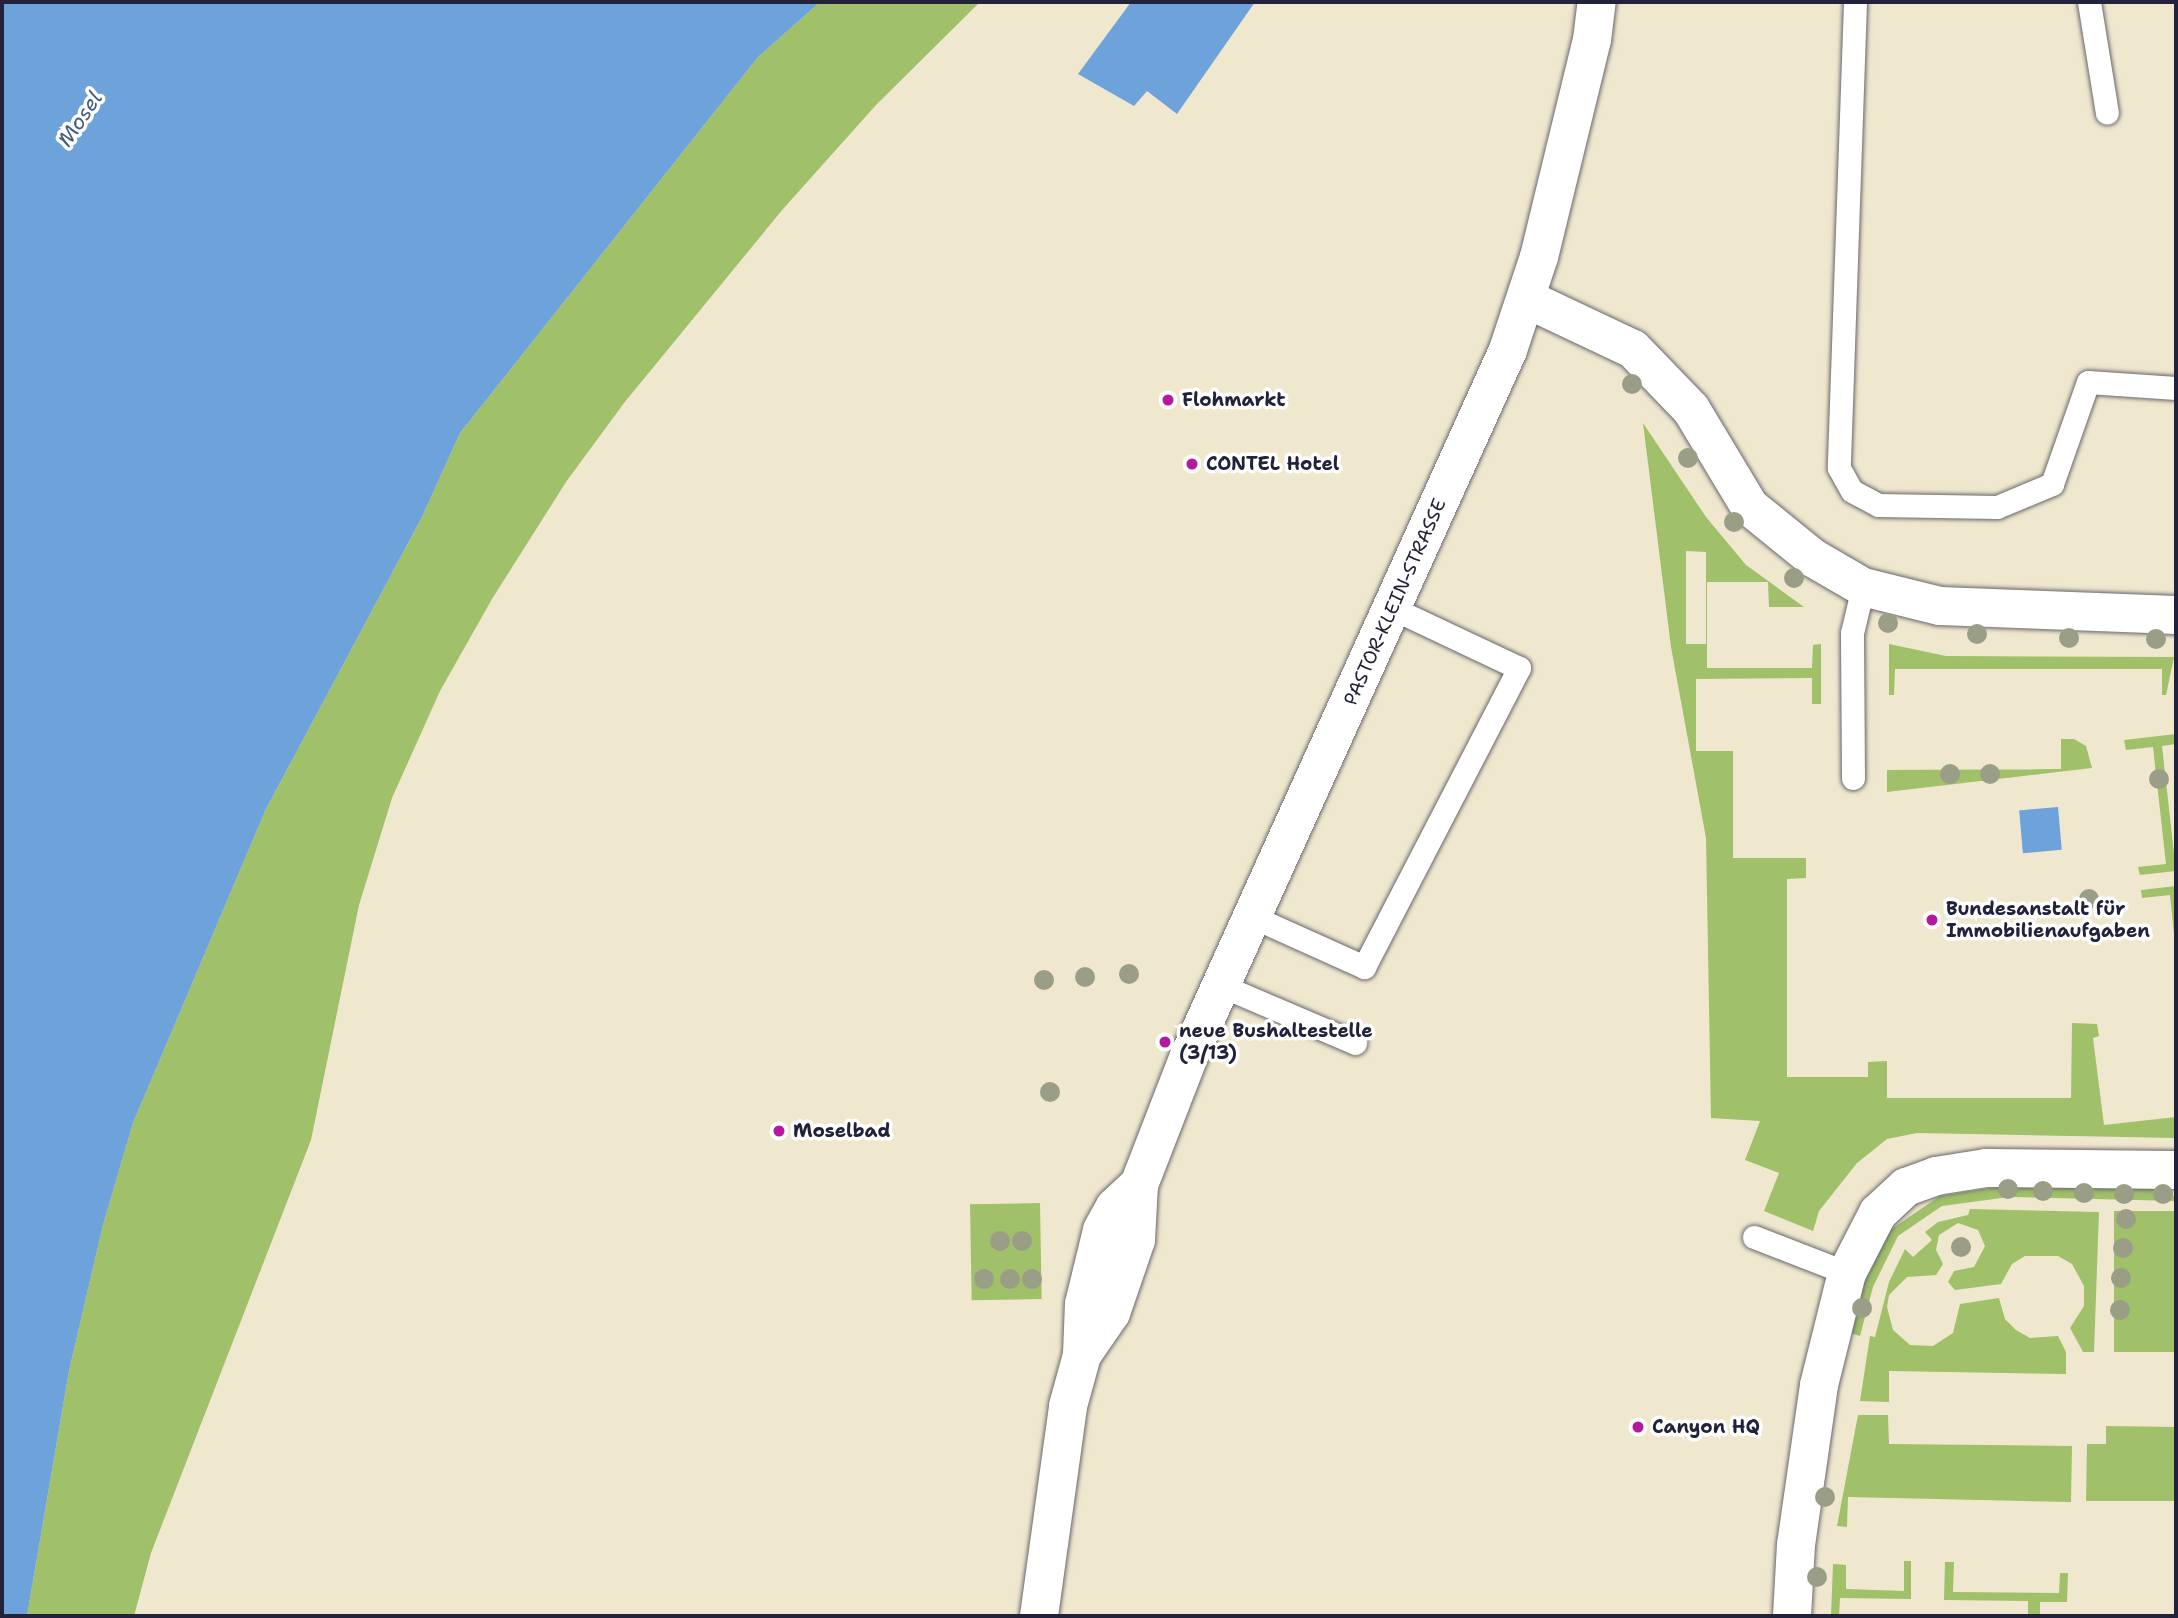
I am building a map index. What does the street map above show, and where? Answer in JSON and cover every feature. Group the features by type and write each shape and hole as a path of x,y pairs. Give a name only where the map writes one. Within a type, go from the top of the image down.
{"street":[{"name":"PASTOR-KLEIN-STRASSE","path":"1040,1616 1068,1406 1082,1355 1084,1304 1102,1230 1115,1207 1139,1185 1220,985 1394,609 1527,299 1592,40 1597,2"},
{"path":"1527,299 1633,349 1692,409 1750,508 1813,558 1863,587 1940,606 2176,615"},
{"path":"1792,1616 1804,1477 1819,1385 1847,1273 1878,1213 1906,1187 1936,1177 1986,1168 2176,1170"}],"lane":[{"path":"1855,2 1839,468 1852,491 1878,505 1997,507 2052,484 2088,382 2176,388"},
{"path":"2089,2 2107,113"},
{"path":"1853,779 1852,633 1863,587"},
{"path":"1253,917 1364,967 1519,668 1394,609"},
{"path":"1220,985 1355,1044"},
{"path":"1754,1237 1847,1273"}],"green space":[{"path":"820,2 980,2 876,105 783,209 624,403 566,482 492,599 440,691 392,798 359,905 311,1140 151,1553 134,1616 27,1616 69,1371 103,1225 133,1123 266,809 422,517 460,433 758,57"},
{"path":"1643,423 1706,517 1746,565 1804,607 1769,607 1768,582 1707,582 1707,668 1812,668 1813,645 1821,644 1821,704 1812,704 1812,678 1696,679 1696,751 1733,751 1733,858 1806,858 1806,878 1787,879 1787,1077 1868,1077 1868,1062 1887,1061 1887,1098 2071,1098 2072,1023 2097,1024 2099,1036 2093,1038 2104,1125 2176,1117 2176,1138 1917,1133 1887,1139 1857,1163 1819,1211 1813,1231 1764,1211 1779,1173 1745,1160 1760,1121 1711,1118 1706,838 1671,647","holes":["1686,551 1706,552 1706,644 1686,644"]},
{"path":"1889,644 1946,656 2174,657 2166,695 2162,695 2162,669 1895,669 1894,695 1889,695"},
{"path":"2176,734 2176,744 2162,746 2176,871 2140,875 2138,867 2166,864 2153,747 2126,750 2124,740"},
{"path":"2061,739 2074,739 2086,746 2092,768 1887,792 1887,770 2061,769"},
{"path":"2176,886 2176,954 2170,895 2142,898 2141,890"},
{"path":"2009,1185 2170,1189 2176,1201 2009,1197 1942,1206 1898,1236 1873,1287 1860,1336 1850,1333 1864,1283 1890,1230 1940,1196"},
{"path":"1040,1203 1042,1299 972,1300 970,1204"},
{"path":"1970,1209 2099,1212 2094,1352 2083,1352 2070,1328 2084,1306 2084,1286 2072,1264 2058,1256 2025,1256 2012,1264 2001,1284 1955,1290 1948,1282 1954,1271 1974,1267 1985,1246 1978,1230 1958,1223 1939,1235 1936,1250 1943,1264 1936,1275 1907,1277 1889,1295 1887,1307 1893,1330 1910,1345 1933,1346 1953,1333 1960,1304 1999,1298 2005,1319 2016,1330 2030,1338 2058,1336 2066,1352 2066,1374 1889,1371 1889,1402 1860,1401 1870,1336 1875,1337 1889,1282 1905,1249 1913,1257 1932,1240 1925,1232 1938,1222 1968,1215"},
{"path":"2114,1211 2176,1211 2176,1352 2114,1352"},
{"path":"1858,1415 1888,1415 1889,1444 2072,1446 2071,1502 1848,1497 1847,1527 1837,1526"},
{"path":"2106,1426 2176,1427 2176,1501 2086,1501 2087,1444 2106,1444"},
{"path":"1904,1561 1911,1561 1911,1599 1840,1598 1839,1616 1831,1616 1833,1564 1846,1565 1846,1589 1904,1591"},
{"path":"1945,1562 1954,1562 1953,1592 2059,1593 2060,1573 2068,1573 2067,1602 2040,1602 2040,1616 2028,1616 2028,1601 1944,1600"}],"water":[{"name":"Mosel","path":"2,2 820,2 758,57 460,433 422,517 266,809 133,1123 103,1225 69,1371 27,1616 2,1616"},
{"path":"1131,2 1255,2 1177,114 1147,91 1134,106 1078,74"},
{"path":"2058,807 2062,850 2023,853 2019,810"}],"place":[{"name":"Flohmarkt","path":"1168,400"},
{"name":"CONTEL Hotel","path":"1192,464"},
{"name":"Bundesanstalt für Immobilienaufgaben","path":"1932,920"},
{"name":"neue Bushaltestelle (3/13)","path":"1165,1042"},
{"name":"Moselbad","path":"779,1131"},
{"name":"Canyon HQ","path":"1638,1427"}]}
